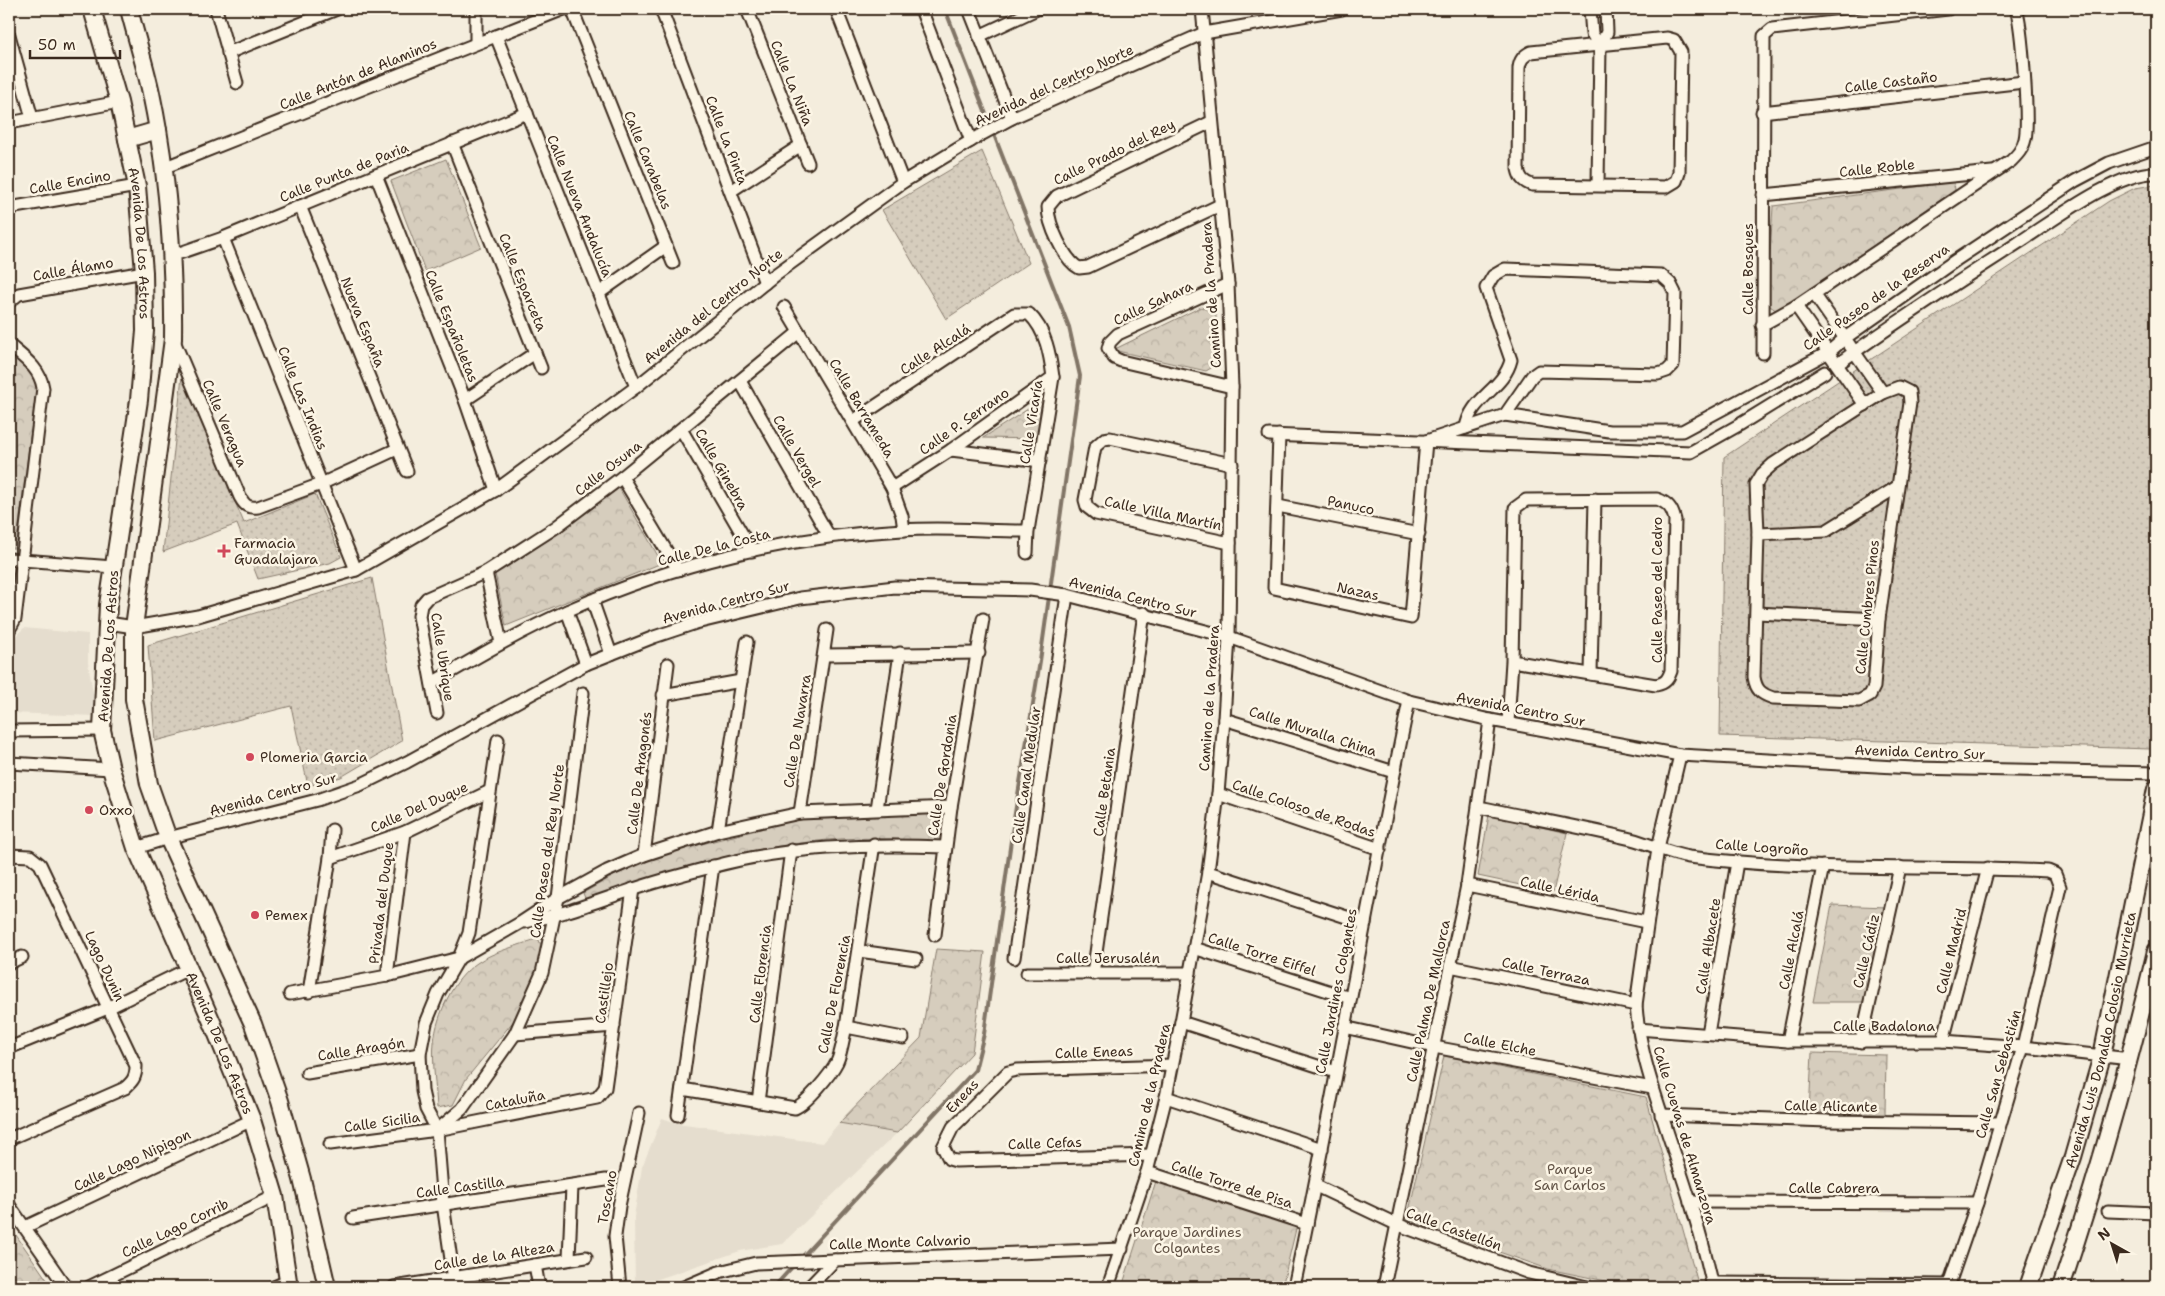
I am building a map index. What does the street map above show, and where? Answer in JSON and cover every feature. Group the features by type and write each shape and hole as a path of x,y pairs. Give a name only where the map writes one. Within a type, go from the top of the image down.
{"main road":[{"name":"Avenida De Los Astros","path":"92,9 119,102 136,186 144,272 145,331 138,400 113,567 102,730 111,769 136,848 252,1120 275,1196 284,1285"},
{"name":"Avenida De Los Astros","path":"129,9 151,92 158,130 172,256 173,339 134,627 134,699 149,784 168,838 253,1024 283,1109 327,1287"},
{"path":"127,139 158,130"},
{"name":"Avenida Luis Donaldo Colosio Murrieta","path":"2028,1287 2073,1157 2102,1056 2156,789"},
{"path":"2061,1287 2087,1208 2130,1059 2156,951"}],"street":[{"path":"216,9 237,84"},
{"path":"228,53 338,9"},
{"path":"476,9 476,44"},
{"name":"Calle Antón de Alaminos","path":"163,168 564,9"},
{"name":"Calle Carabelas","path":"572,9 673,263"},
{"name":"Calle La Pinta","path":"661,9 765,283"},
{"name":"Calle La Niña","path":"731,191 801,145 747,9"},
{"path":"836,9 903,182"},
{"path":"920,9 975,138"},
{"path":"969,9 1007,121"},
{"path":"979,36 1038,9"},
{"name":"Camino de la Pradera","path":"1108,1287 1147,1172 1166,1097 1208,872 1218,794 1224,719 1229,637 1232,387 1228,284 1211,122 1202,9"},
{"name":"Avenida del Centro Norte","path":"108,623 134,627 216,612 356,570 496,490 636,387 765,283 903,182 975,138 1007,121 1204,33 1342,9"},
{"path":"1590,9 1592,34 1600,46"},
{"path":"1598,184 1600,46 1607,32 1606,9"},
{"name":"Calle Bosques","path":"1948,9 1772,29 1767,32 1763,42 1762,325 1814,294 2011,161 2020,151 2025,138 2024,82 2016,9"},
{"name":"Calle Nueva Andalucía","path":"496,36 636,387"},
{"path":"9,37 32,118"},
{"path":"1667,38 1679,44 1681,52 1679,173 1676,181 1666,187 1598,184 1532,185 1525,183 1519,177 1518,68 1520,60 1531,52 1600,46 1667,38"},
{"name":"Calle Castaño","path":"1762,112 2024,82"},
{"path":"9,123 119,102"},
{"name":"Calle Punta de Paria","path":"172,256 223,238 527,112"},
{"name":"Calle Prado del Rey","path":"1211,122 1058,196 1048,207 1048,214 1066,257 1079,268 1088,267 1220,205"},
{"name":"Calle Esparceta","path":"452,144 535,354 465,400"},
{"path":"801,145 808,162"},
{"name":"Calle Paseo de la Reserva","path":"1426,441 1505,416 1610,432 1682,431 1829,352 1845,338 1956,260 2075,181 2109,163 2156,147"},
{"path":"2144,150 2144,173"},
{"name":"Calle Roble","path":"1763,195 1993,172"},
{"path":"1838,364 1972,272 2087,199 2122,181 2144,173 2156,173"},
{"name":"Calle Españoletas","path":"376,175 465,400 496,490"},
{"name":"Calle Encino","path":"9,208 136,186"},
{"name":"Nueva España","path":"300,206 407,471"},
{"name":"Calle Las Indias","path":"223,238 356,570"},
{"path":"599,293 666,246"},
{"path":"1466,428 1468,414 1508,372 1511,360 1486,288 1492,276 1505,269 1661,276 1670,283 1674,293 1672,365 1667,371 1658,374 1539,371 1532,376 1505,416"},
{"name":"Calle Álamo","path":"9,302 19,294 144,272"},
{"name":"Calle Sahara","path":"1228,284 1118,334 1110,342 1108,348 1114,358 1121,361 1232,387"},
{"path":"1814,294 1883,393"},
{"path":"1796,306 1865,405"},
{"name":"Calle Barrameda","path":"784,307 892,488 902,516 904,530"},
{"name":"Calle Alcalá","path":"852,421 1014,314 1029,314 1034,319"},
{"name":"Calle Vicaría","path":"1027,553 1028,532 1053,377 1050,357 1043,334 1034,319"},
{"path":"1762,325 1763,353"},
{"name":"Calle Osuna","path":"421,605 427,598 486,572 556,527 622,477 799,332"},
{"name":"Calle Veragua","path":"173,339 245,505 251,508 258,508 321,484"},
{"path":"9,345 34,366 42,376 44,388 15,619 9,630"},
{"path":"535,354 541,368"},
{"name":"Calle Paseo de la Reserva","path":"1274,435 1690,452 1739,426 1825,372"},
{"name":"Calle P. Serrano","path":"892,488 951,450 1053,377"},
{"name":"Calle Vergel","path":"740,381 829,536"},
{"name":"Calle Cumbres Pinos","path":"1898,387 1909,392 1910,402 1879,619 1874,687 1866,699 1859,701 1773,698 1763,694 1756,688 1754,677 1758,534 1756,484 1762,474 1773,464 1883,393 1898,387"},
{"name":"Calle Ginebra","path":"681,428 752,550"},
{"name":"Nazas","path":"1274,435 1278,506 1274,588 1411,618 1426,441"},
{"name":"Calle Villa Martín","path":"1230,543 1096,514 1086,506 1085,500 1095,447 1104,439 1110,438 1232,464"},
{"path":"321,484 397,449"},
{"path":"951,450 1040,461"},
{"path":"622,477 678,570"},
{"path":"1758,534 1826,530 1897,487"},
{"path":"1591,674 1595,499"},
{"name":"Calle Paseo del Cedro","path":"1508,723 1512,661 1515,508 1526,500 1657,499 1666,503 1672,510 1675,520 1672,670 1668,680 1663,684 1656,685 1512,661"},
{"name":"Panuco","path":"1278,506 1419,534"},
{"name":"Calle De la Costa","path":"432,683 501,643 592,600 678,570 752,550 829,536 904,530 1028,532"},
{"path":"9,559 113,567"},
{"path":"486,572 501,643"},
{"name":"Avenida Centro Sur","path":"136,848 317,800 360,785 407,762 586,664 654,636 800,598 895,587 1030,590 1062,594 1144,613 1229,637 1408,701 1490,720 1680,755 1913,768 2156,773"},
{"name":"Calle Canal Medular","path":"1014,958 1062,594"},
{"path":"592,600 611,654"},
{"name":"Calle Ubrique","path":"421,605 419,616 437,713"},
{"path":"567,611 586,664"},
{"name":"Calle Betania","path":"1092,974 1144,613"},
{"path":"1757,613 1879,619"},
{"name":"Calle De Gordonia","path":"935,936 951,807 983,619"},
{"name":"Calle De Navarra","path":"800,813 825,655 827,630"},
{"path":"718,831 747,642"},
{"path":"878,809 900,653"},
{"path":"825,655 978,653"},
{"name":"Calle De Aragonés","path":"644,855 668,664"},
{"name":"Calle De Aragonés","path":"663,695 741,680"},
{"name":"Calle Paseo del Rey Norte","path":"437,1130 462,1109 515,1034 542,973 558,898 583,693"},
{"name":"Calle Jardines Colgantes","path":"1294,1287 1316,1186 1344,1026 1408,701"},
{"name":"Calle Muralla China","path":"1224,719 1394,772"},
{"name":"Calle Palma De Mallorca","path":"1384,1287 1467,885 1490,720"},
{"path":"9,731 102,730"},
{"name":"Calle Del Duque","path":"437,1130 426,1109 422,1091 420,1054 426,1023 438,994 459,958 469,932 498,740"},
{"name":"Calle Cuevas de Almanzora","path":"1680,755 1658,848 1646,922 1636,1005 1638,1030 1652,1088 1690,1202 1713,1285"},
{"path":"9,763 111,769"},
{"name":"Calle Del Duque","path":"330,858 405,832 490,791"},
{"name":"Calle Coloso de Rodas","path":"1218,794 1380,849"},
{"path":"290,994 309,992 387,976 459,958 520,923 558,898 619,865 718,831 800,813 951,807"},
{"name":"Calle Logroño","path":"1479,807 1631,839 1686,856 1737,862 2048,871"},
{"path":"309,992 330,858 332,830"},
{"name":"Privada del Duque","path":"387,976 405,832"},
{"path":"520,923 555,917 633,889 713,866 791,850 874,844 946,847"},
{"name":"Calle De Florencia","path":"682,1089 790,1109 803,1104 837,1062 846,1027 859,951 874,844"},
{"name":"Calle Florencia","path":"758,1102 791,850"},
{"name":"Lago Dunin","path":"9,855 30,856 40,864 136,1066 133,1082 125,1088 9,1139"},
{"name":"Calle Albacete","path":"1708,1034 1737,862"},
{"path":"678,1115 713,866"},
{"name":"Calle Alcalá","path":"1788,1041 1824,866"},
{"name":"Calle Cádiz","path":"1861,1042 1900,867"},
{"name":"Calle Madrid","path":"1943,1041 1988,868"},
{"name":"Calle San Sebastián","path":"1948,1286 1977,1204 2024,1046 2060,887 2059,879 2048,871"},
{"path":"1208,872 1365,922"},
{"name":"Calle Lérida","path":"1467,885 1646,922"},
{"name":"Castillejo","path":"597,1098 605,1088 633,889"},
{"name":"Calle Torre Eiffel","path":"1194,948 1350,998"},
{"path":"859,951 916,959"},
{"path":"9,963 22,957"},
{"name":"Calle Terraza","path":"1450,966 1636,1005"},
{"path":"9,1048 108,1008 188,969"},
{"name":"Calle Jerusalén","path":"1027,973 1190,973"},
{"path":"1181,1022 1336,1072"},
{"path":"515,1034 614,1026"},
{"name":"Calle Elche","path":"1344,1026 1434,1047 1652,1088"},
{"path":"846,1027 903,1038"},
{"name":"Calle Badalona","path":"1638,1030 1788,1041 1943,1041 2024,1046 2130,1059"},
{"name":"Calle Aragón","path":"307,1073 420,1054"},
{"name":"Calle Eneas","path":"1017,1070 1172,1065"},
{"name":"Eneas","path":"944,1153 945,1139 953,1127 999,1079 1008,1072 1017,1070"},
{"path":"1166,1097 1322,1150"},
{"name":"Cataluña","path":"437,1130 597,1098"},
{"name":"Toscano","path":"620,1287 616,1236 619,1206 639,1113"},
{"name":"Calle Alicante","path":"1661,1114 1828,1121 2000,1123"},
{"name":"Calle Lago Nipigon","path":"25,1227 252,1120"},
{"path":"437,1130 443,1204 454,1282"},
{"name":"Calle Sicilia","path":"330,1144 437,1130"},
{"name":"Calle Cefas","path":"944,1153 949,1159 956,1161 1150,1155"},
{"name":"Calle Torre de Pisa","path":"1147,1172 1307,1224"},
{"name":"Calle Castilla","path":"353,1218 606,1180"},
{"path":"569,1259 572,1186"},
{"name":"Calle Castellón","path":"1316,1186 1396,1224 1529,1273 1587,1287"},
{"name":"Calle Lago Corrib","path":"89,1287 275,1196"},
{"name":"Calle Cabrera","path":"1690,1202 1977,1204"},
{"path":"9,1206 66,1287"},
{"path":"2108,1211 2156,1213"},
{"name":"Calle Monte Calvario","path":"684,1287 737,1266 780,1262 1122,1249"},
{"name":"Calle de la Alteza","path":"397,1287 454,1282 535,1265 586,1257"},
{"path":"809,1287 835,1260"},
{"path":"535,1265 539,1287"},
{"path":"1713,1285 1948,1286"}],"shaded area":[{"path":"24,628 88,634 88,663 97,716 9,713 9,642"},
{"path":"662,1118 677,1123 822,1143 839,1123 897,1133 782,1244 740,1251 635,1287 634,1217 642,1167"}],"green space":[{"path":"982,151 1029,263 946,319 882,210"},
{"path":"446,159 481,247 425,271 391,181"},
{"path":"1954,182 1955,190 1777,311 1767,304 1773,206"},
{"path":"2156,186 2156,701 2151,749 1720,736 1724,457 2109,201 2135,188"},
{"path":"1201,307 1216,314 1216,365 1206,371 1113,350"},
{"path":"9,352 38,376 16,548 9,548"},
{"path":"182,376 244,523 315,494 341,557 330,563 258,579 237,524 163,552"},
{"path":"1045,398 1039,439 983,438"},
{"path":"619,488 662,563 506,626 495,574 556,535"},
{"path":"372,578 402,741 341,777 308,786 291,706 155,741 148,645"},
{"path":"875,812 947,815 943,842 853,838 808,842 711,860 648,879 587,903 583,893 619,873 659,855 795,820"},
{"path":"1489,815 1567,833 1553,892 1478,876"},
{"path":"1832,905 1887,907 1866,1002 1813,1002"},
{"path":"538,938 541,945 540,962 516,1018 466,1079 453,1105 437,1108 434,1042 439,1020 448,998 461,978 477,963 499,952"},
{"path":"936,949 985,952 972,1053 897,1133 839,1123 921,1038"},
{"path":"1812,1053 1886,1055 1885,1114 1809,1112"},
{"name":"Parque San Carlos","path":"1444,1056 1646,1097 1699,1287 1635,1287 1548,1269 1407,1220"},
{"name":"Parque Jardines Colgantes","path":"1156,1181 1297,1225 1282,1287 1122,1287"},
{"path":"9,1225 52,1287 9,1287"}],"waterway":[{"path":"801,1258 975,1070 984,1034 1014,819 1040,661 1080,376 1069,327 945,9"},
{"path":"774,1287 794,1265"}],"place":[{"name":"Farmacia Guadalajara","path":"224,551"},
{"name":"Plomeria Garcia","path":"250,757"},
{"name":"Oxxo","path":"89,810"},
{"name":"Pemex","path":"255,915"}]}
